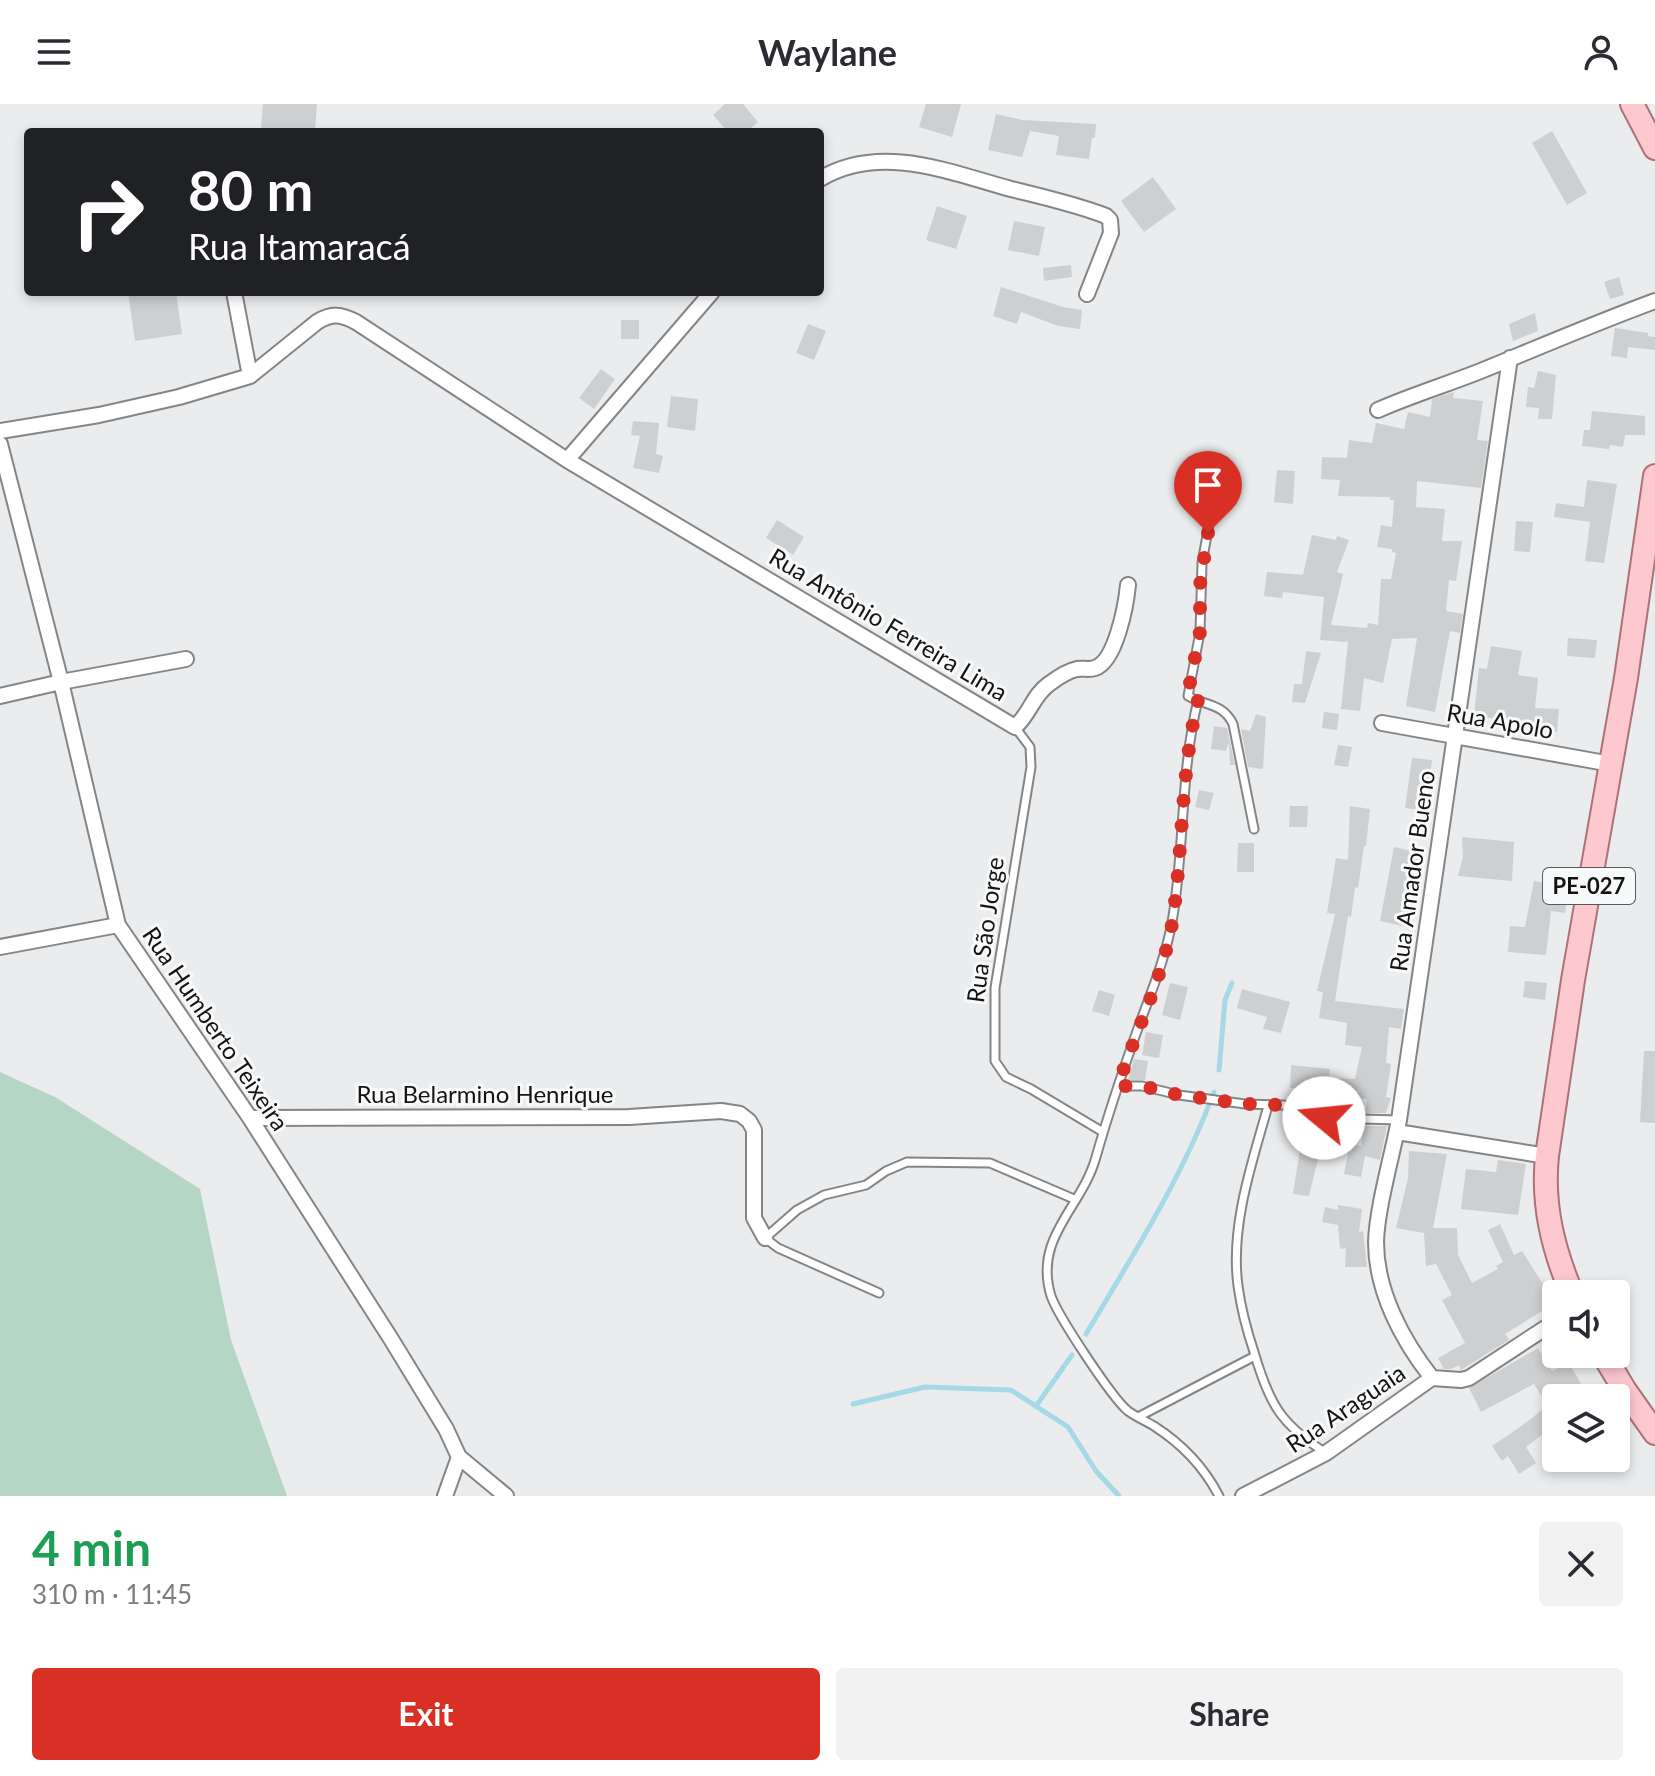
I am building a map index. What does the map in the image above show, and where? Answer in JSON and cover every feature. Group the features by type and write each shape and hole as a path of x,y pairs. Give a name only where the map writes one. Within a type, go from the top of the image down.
{"main road":[{"path":"1632,104 1655,148"},
{"name":"PE-027","path":"1566,1280 1558,1262 1547,1212 1547,1156 1573,980 1626,678 1654,486"},
{"path":"1611,1368 1655,1433"}],"street":[{"path":"824,177 856,164 887,161 924,165 1106,216 1112,226 1111,233 1087,294"},
{"path":"0,431 99,415 179,397 250,376 235,296"},
{"path":"567,460 709,296"},
{"path":"1378,410 1655,301"},
{"name":"Rua Antônio Ferreira Lima","path":"250,376 317,322 333,315 356,322 567,460 1015,727 1048,684 1069,671 1094,668 1107,661 1128,585"},
{"name":"Rua Amador Bueno","path":"1432,1378 1408,1344 1384,1291 1376,1242 1398,1126 1510,358"},
{"name":"Rua Humberto Teixeira","path":"0,444 61,682 118,925 250,1118 391,1339 446,1429 459,1457 506,1496"},
{"path":"0,696 186,659"},
{"name":"Rua Apolo","path":"1382,723 1611,764"},
{"path":"0,947 118,925"},
{"name":"Rua Belarmino Henrique","path":"250,1118 629,1117 721,1111 740,1114 752,1125 754,1218 765,1238"},
{"path":"1398,1126 1547,1156"},
{"name":"Rua Araguaia","path":"1243,1496 1326,1453 1432,1378 1461,1380 1474,1376 1542,1330"},
{"path":"445,1496 459,1457"}],"lane":[{"path":"1211,513 1202,563 1200,632 1188,693 1229,715 1254,829"},
{"path":"1195,699 1172,920 1163,963 1118,1086 1092,1170 1053,1236 1047,1260 1048,1281 1057,1311 1111,1392 1121,1405 1175,1440 1193,1457 1219,1496"},
{"name":"Rua São Jorge","path":"1015,727 1030,747 1031,767 995,988 995,1061 1006,1077 1103,1132"},
{"path":"1118,1086 1142,1086 1179,1095 1268,1106 1284,1105 1305,1115 1398,1126"},
{"path":"1268,1106 1249,1171 1238,1232 1238,1287 1265,1385 1282,1417 1301,1437 1326,1453"},
{"path":"879,1293 778,1248 765,1238 797,1210 824,1195 866,1185 897,1164 907,1162 990,1163 1074,1199"},
{"path":"1138,1417 1255,1356"}],"green space":[{"path":"0,1072 55,1097 200,1189 231,1340 287,1496 0,1496"}],"building":[{"path":"263,104 317,104 315,128 261,128"},
{"path":"725,104 743,104 758,122 751,128 724,128 713,115"},
{"path":"926,104 961,104 952,137 919,127"},
{"path":"996,114 1022,120 1096,124 1089,159 1056,155 1059,136 1030,131 1022,157 988,150"},
{"path":"1552,131 1587,193 1567,205 1532,143"},
{"path":"1153,177 1176,209 1144,232 1121,201"},
{"path":"937,206 967,216 956,249 926,240"},
{"path":"1014,221 1045,227 1039,256 1008,250"},
{"path":"1071,265 1072,277 1044,281 1043,268"},
{"path":"1619,277 1624,295 1610,299 1604,282"},
{"path":"1001,287 1082,310 1080,329 1058,326 1021,312 1017,324 993,316"},
{"path":"129,296 177,296 182,334 135,341"},
{"path":"1535,313 1538,331 1513,341 1509,324"},
{"path":"621,320 639,320 639,339 621,339"},
{"path":"808,324 826,331 814,360 796,353"},
{"path":"1615,328 1648,333 1648,336 1655,337 1655,350 1628,347 1627,358 1611,356"},
{"path":"601,369 615,379 594,409 579,398"},
{"path":"1538,371 1556,375 1552,419 1538,419 1539,408 1526,407 1528,387 1534,388"},
{"path":"1454,392 1453,398 1483,401 1477,440 1488,441 1481,488 1417,481 1416,507 1445,509 1442,541 1462,541 1456,581 1449,580 1446,611 1463,614 1460,633 1450,631 1435,712 1406,706 1417,638 1392,639 1383,683 1364,678 1360,711 1341,709 1348,642 1320,640 1324,597 1283,592 1282,598 1264,596 1267,572 1303,575 1312,535 1349,540 1337,572 1343,574 1331,625 1367,628 1368,623 1378,625 1381,579 1391,579 1396,553 1392,549 1377,547 1381,525 1392,527 1394,500 1390,497 1338,496 1340,480 1321,479 1322,457 1347,458 1349,440 1372,443 1376,423 1404,429 1408,412 1430,417 1432,399"},
{"path":"671,396 698,399 695,431 667,427"},
{"path":"1592,411 1645,416 1645,435 1625,435 1623,447 1582,446 1584,430 1590,430"},
{"path":"633,421 659,423 656,454 663,456 659,473 633,468 640,436 631,435"},
{"path":"1277,470 1295,471 1293,504 1274,502"},
{"path":"1587,480 1617,484 1604,563 1585,561 1590,522 1554,517 1556,503 1584,507"},
{"path":"777,520 804,537 793,555 766,538"},
{"path":"1516,521 1533,522 1530,552 1514,551"},
{"path":"1568,638 1597,640 1595,658 1567,656"},
{"path":"1491,646 1522,651 1518,675 1538,678 1535,708 1559,709 1557,732 1516,727 1516,721 1474,716 1479,668 1487,669"},
{"path":"1306,651 1321,653 1305,703 1292,702 1294,684 1302,684"},
{"path":"1324,712 1339,714 1337,730 1322,728"},
{"path":"1256,714 1266,717 1263,769 1248,767 1241,729 1250,731"},
{"path":"1214,726 1227,728 1235,765 1230,765 1229,742 1226,751 1211,749"},
{"path":"1338,745 1352,747 1348,767 1334,765"},
{"path":"1412,758 1432,760 1426,811 1405,808"},
{"path":"1199,790 1214,793 1209,810 1195,807"},
{"path":"1290,806 1308,806 1307,827 1289,827"},
{"path":"1350,806 1370,809 1366,846 1351,917 1348,916 1335,1001 1404,1009 1401,1029 1389,1027 1386,1063 1391,1064 1386,1097 1391,1098 1386,1113 1365,1113 1367,1099 1307,1096 1307,1088 1290,1088 1291,1065 1330,1069 1329,1078 1355,1079 1362,1047 1345,1045 1347,1023 1319,1018 1323,992 1317,991 1335,914 1327,913 1336,858 1348,860"},
{"path":"1462,837 1514,842 1512,881 1458,876 1463,857"},
{"path":"1238,843 1254,843 1254,872 1237,872"},
{"path":"1394,847 1421,853 1409,907 1413,908 1408,927 1380,921"},
{"path":"1534,881 1569,887 1565,913 1551,911 1546,955 1508,952 1510,926 1525,927"},
{"path":"1525,981 1547,983 1545,1000 1523,997"},
{"path":"1170,983 1188,987 1180,1020 1162,1015"},
{"path":"1242,989 1290,1002 1281,1033 1263,1029 1267,1017 1237,1008"},
{"path":"1099,990 1115,995 1109,1016 1092,1011"},
{"path":"1146,1032 1163,1035 1159,1058 1142,1055"},
{"path":"1644,1051 1655,1051 1655,1123 1640,1122"},
{"path":"1134,1059 1148,1061 1145,1080 1128,1080"},
{"path":"1364,1126 1387,1126 1380,1160 1365,1156 1361,1177 1344,1174 1350,1143 1361,1146"},
{"path":"1301,1143 1321,1146 1309,1196 1293,1194"},
{"path":"1409,1151 1447,1154 1433,1228 1457,1228 1458,1255 1472,1283 1498,1269 1496,1266 1503,1262 1488,1230 1500,1224 1514,1255 1522,1251 1542,1283 1542,1311 1505,1334 1509,1340 1461,1370 1459,1365 1444,1369 1438,1358 1465,1343 1442,1300 1452,1295 1436,1264 1426,1266 1424,1233 1396,1228 1408,1178"},
{"path":"1498,1160 1526,1164 1518,1215 1461,1209 1466,1169 1496,1172"},
{"path":"1338,1205 1362,1209 1359,1232 1363,1231 1367,1267 1345,1267 1346,1248 1340,1249 1338,1225 1322,1222 1325,1207 1338,1210"},
{"path":"1538,1348 1542,1355 1542,1368 1552,1371 1572,1368 1581,1384 1542,1384 1542,1396 1534,1384 1481,1412 1469,1388"},
{"path":"1542,1410 1542,1435 1526,1447 1536,1463 1519,1474 1508,1456 1502,1461 1492,1446"}],"waterway":[{"path":"1219,1070 1225,1000 1232,983"},
{"path":"1086,1334 1172,1186 1214,1092"},
{"path":"1036,1406 1072,1355"},
{"path":"853,1404 925,1387 1011,1390 1068,1427 1096,1471 1119,1496"}],"route":[{"path":"1208,533 1200,585 1200,632 1188,693 1190,698 1198,700 1187,764 1172,920 1163,963 1118,1086 1142,1086 1179,1095 1245,1104 1284,1105 1305,1115 1324,1118"}]}
